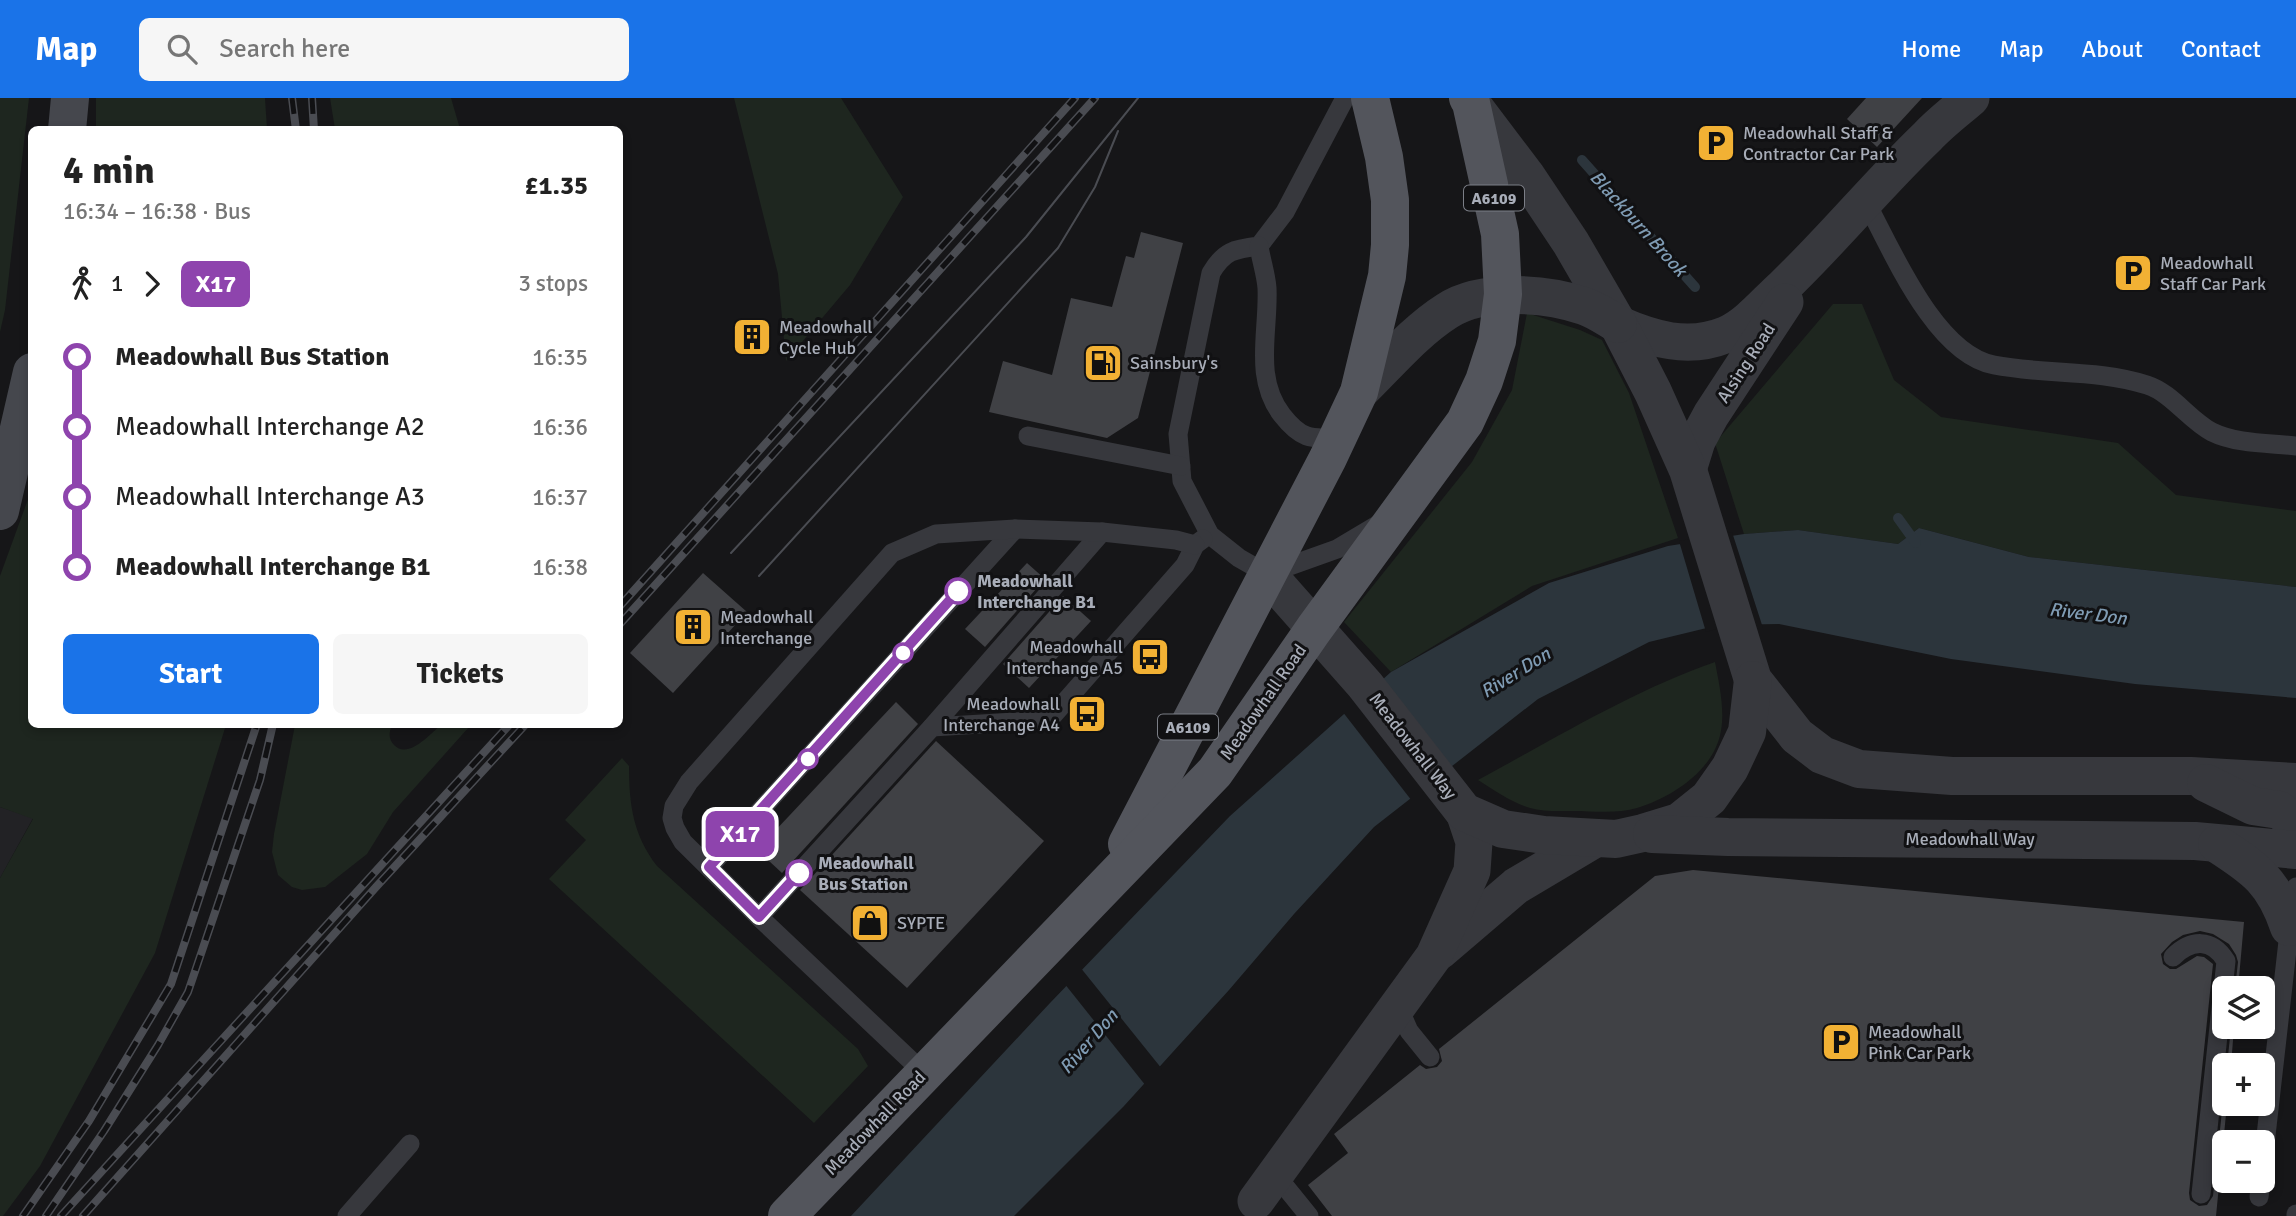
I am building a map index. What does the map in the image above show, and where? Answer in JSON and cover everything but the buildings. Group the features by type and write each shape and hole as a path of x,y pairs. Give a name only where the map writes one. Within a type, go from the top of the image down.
{"main road":[{"path":"67,126 70,98"},
{"name":"Meadowhall Road","path":"1109,880 1359,392 1387,276 1390,244 1390,200 1376,116 1370,98"},
{"name":"Meadowhall Road","path":"787,1216 1215,772 1314,629 1465,422 1485,381 1497,341 1503,294 1500,234 1470,101"},
{"path":"0,511 28,389"}],"street":[{"name":"Alsing Road","path":"1618,324 1647,337 1670,342 1696,343 1727,334 1745,323 1812,259 1927,136 1971,98"},
{"name":"Meadowhall Road","path":"1470,101 1527,177 1571,243 1618,324"},
{"name":"Alsing Road","path":"1688,470 1697,441 1711,415 1812,259"},
{"name":"Meadowhall Road","path":"1359,392 1415,336 1460,303 1503,294 1543,298 1585,306 1618,324"},
{"name":"Meadowhall Way","path":"1618,324 1653,392 1688,470 1754,680 1797,736 1822,755 1859,769 1952,776 2191,776 2296,782"},
{"name":"Meadowhall Way","path":"1267,574 1365,685 1464,812 1503,829 1616,839 1679,822 1709,798 1730,768 1747,733 1754,680"},
{"path":"2191,776 2253,806 2279,810 2296,823"},
{"path":"1257,1197 1434,956 1472,872 1474,842 1464,812"},
{"name":"Meadowhall Way","path":"1643,833 1728,838 2215,842 2296,850"},
{"path":"1434,956 1516,886 1595,839"},
{"path":"2215,842 2266,879 2281,903 2289,927"}],"lane":[{"path":"1202,540 1182,481 1178,434 1211,273 1219,259 1232,250 1259,246 1286,212 1345,98"},
{"path":"1866,202 1928,315 1958,347 1992,365 2106,376 2152,387 2211,431 2226,438 2296,446"},
{"path":"1259,246 1267,285 1264,374 1274,404 1295,431 1315,439 1338,437"},
{"path":"1028,436 1181,466"},
{"name":"Meadowhall Road","path":"1267,574 1337,550 1401,511"},
{"path":"923,1072 683,842 672,818 674,806 689,782 892,553 936,534 1015,529 1102,532 1202,540 1267,574"},
{"path":"709,867 1015,529"},
{"path":"759,917 932,727 1102,532"},
{"path":"932,727 1049,720 1185,565 1202,540"},
{"path":"2267,1130 2289,927 2296,887"},
{"path":"2173,957 2184,946 2195,943 2220,951 2226,961 2201,1194"},
{"path":"1398,1006 1409,1031 1430,1056"},
{"path":"347,1216 410,1144"},
{"path":"1257,1197 1309,1216"}],"shaded area":[{"path":"0,98 29,98 5,310 0,332"},
{"path":"96,98 265,98 267,126 96,126"},
{"path":"330,98 451,98 459,126 335,126"},
{"path":"734,98 841,98 903,197 850,285 786,361 778,274"},
{"path":"1833,304 1862,304 1894,380 1941,417 2118,443 2176,495 2296,511 2296,587 2029,557 1919,528 1898,544 1798,530 1744,534 1715,443"},
{"path":"1527,313 1602,340 1629,393 1678,538 1532,586 1391,672 1344,622 1472,462 1512,390"},
{"path":"28,499 28,728 225,728 155,953 40,1166 3,1216 0,1216 0,878 33,819 0,807 0,576"},
{"path":"1715,662 1722,716 1716,747 1693,777 1660,799 1622,811 1540,810 1516,803 1478,780 1624,701"},
{"path":"294,728 391,728 391,740 394,745 406,749 419,744 438,728 468,728 393,812 367,854 325,887 302,890 292,887 278,875 272,852"},
{"path":"622,758 629,766 634,819 642,843 657,866 858,1049 868,1066 814,1123 549,879 586,840 565,820"},
{"path":"0,807 33,818 0,878"}],"water":[{"name":"River Don","path":"1919,528 2029,557 2296,587 2296,698 2135,684 1951,659 1779,624 1719,625 1649,642 1538,699 1374,827 1124,1106 1014,1216 851,1216 1230,816 1391,672 1549,583 1668,546 1744,534 1798,530 1898,544"}],"pier":[{"path":"1732,532 1763,628 1720,628 1706,632 1679,541"},
{"path":"1381,676 1453,768 1412,801 1342,711"},
{"path":"1080,967 1162,1069 1146,1086 1064,983"}],"waterway":[{"name":"Blackburn Brook","path":"1582,160 1695,287"},
{"path":"1898,518 1916,543"}],"tram line":[{"path":"731,553 1026,237 1138,98"},
{"path":"759,576 1058,248 1095,187 1118,131"}],"railway":[{"path":"292,98 296,126"},
{"path":"312,98 314,126"},
{"path":"623,603 1075,98"},
{"path":"623,621 1095,98"},
{"path":"23,1216 89,1121 171,984 256,728"},
{"path":"46,1216 104,1131 188,992 260,780 272,728"},
{"path":"61,1216 506,728"},
{"path":"83,1216 376,887 522,728"}],"bus line":[{"name":"X17","path":"799,873 759,917 709,867 958,591"}],"place":[{"name":"Meadowhall Staff & Contractor Car Park","path":"1716,143"},
{"name":"Meadowhall Staff Car Park","path":"2133,273"},
{"name":"Meadowhall Cycle Hub","path":"752,337"},
{"name":"Sainsbury's","path":"1103,363"},
{"name":"Meadowhall Interchange B1","path":"958,591"},
{"name":"Meadowhall Interchange","path":"693,627"},
{"name":"Meadowhall Interchange A5","path":"1150,657"},
{"name":"Meadowhall Interchange A4","path":"1087,714"},
{"name":"Meadowhall Bus Station","path":"799,873"},
{"name":"SYPTE","path":"870,923"},
{"name":"Meadowhall Pink Car Park","path":"1841,1042"}]}
